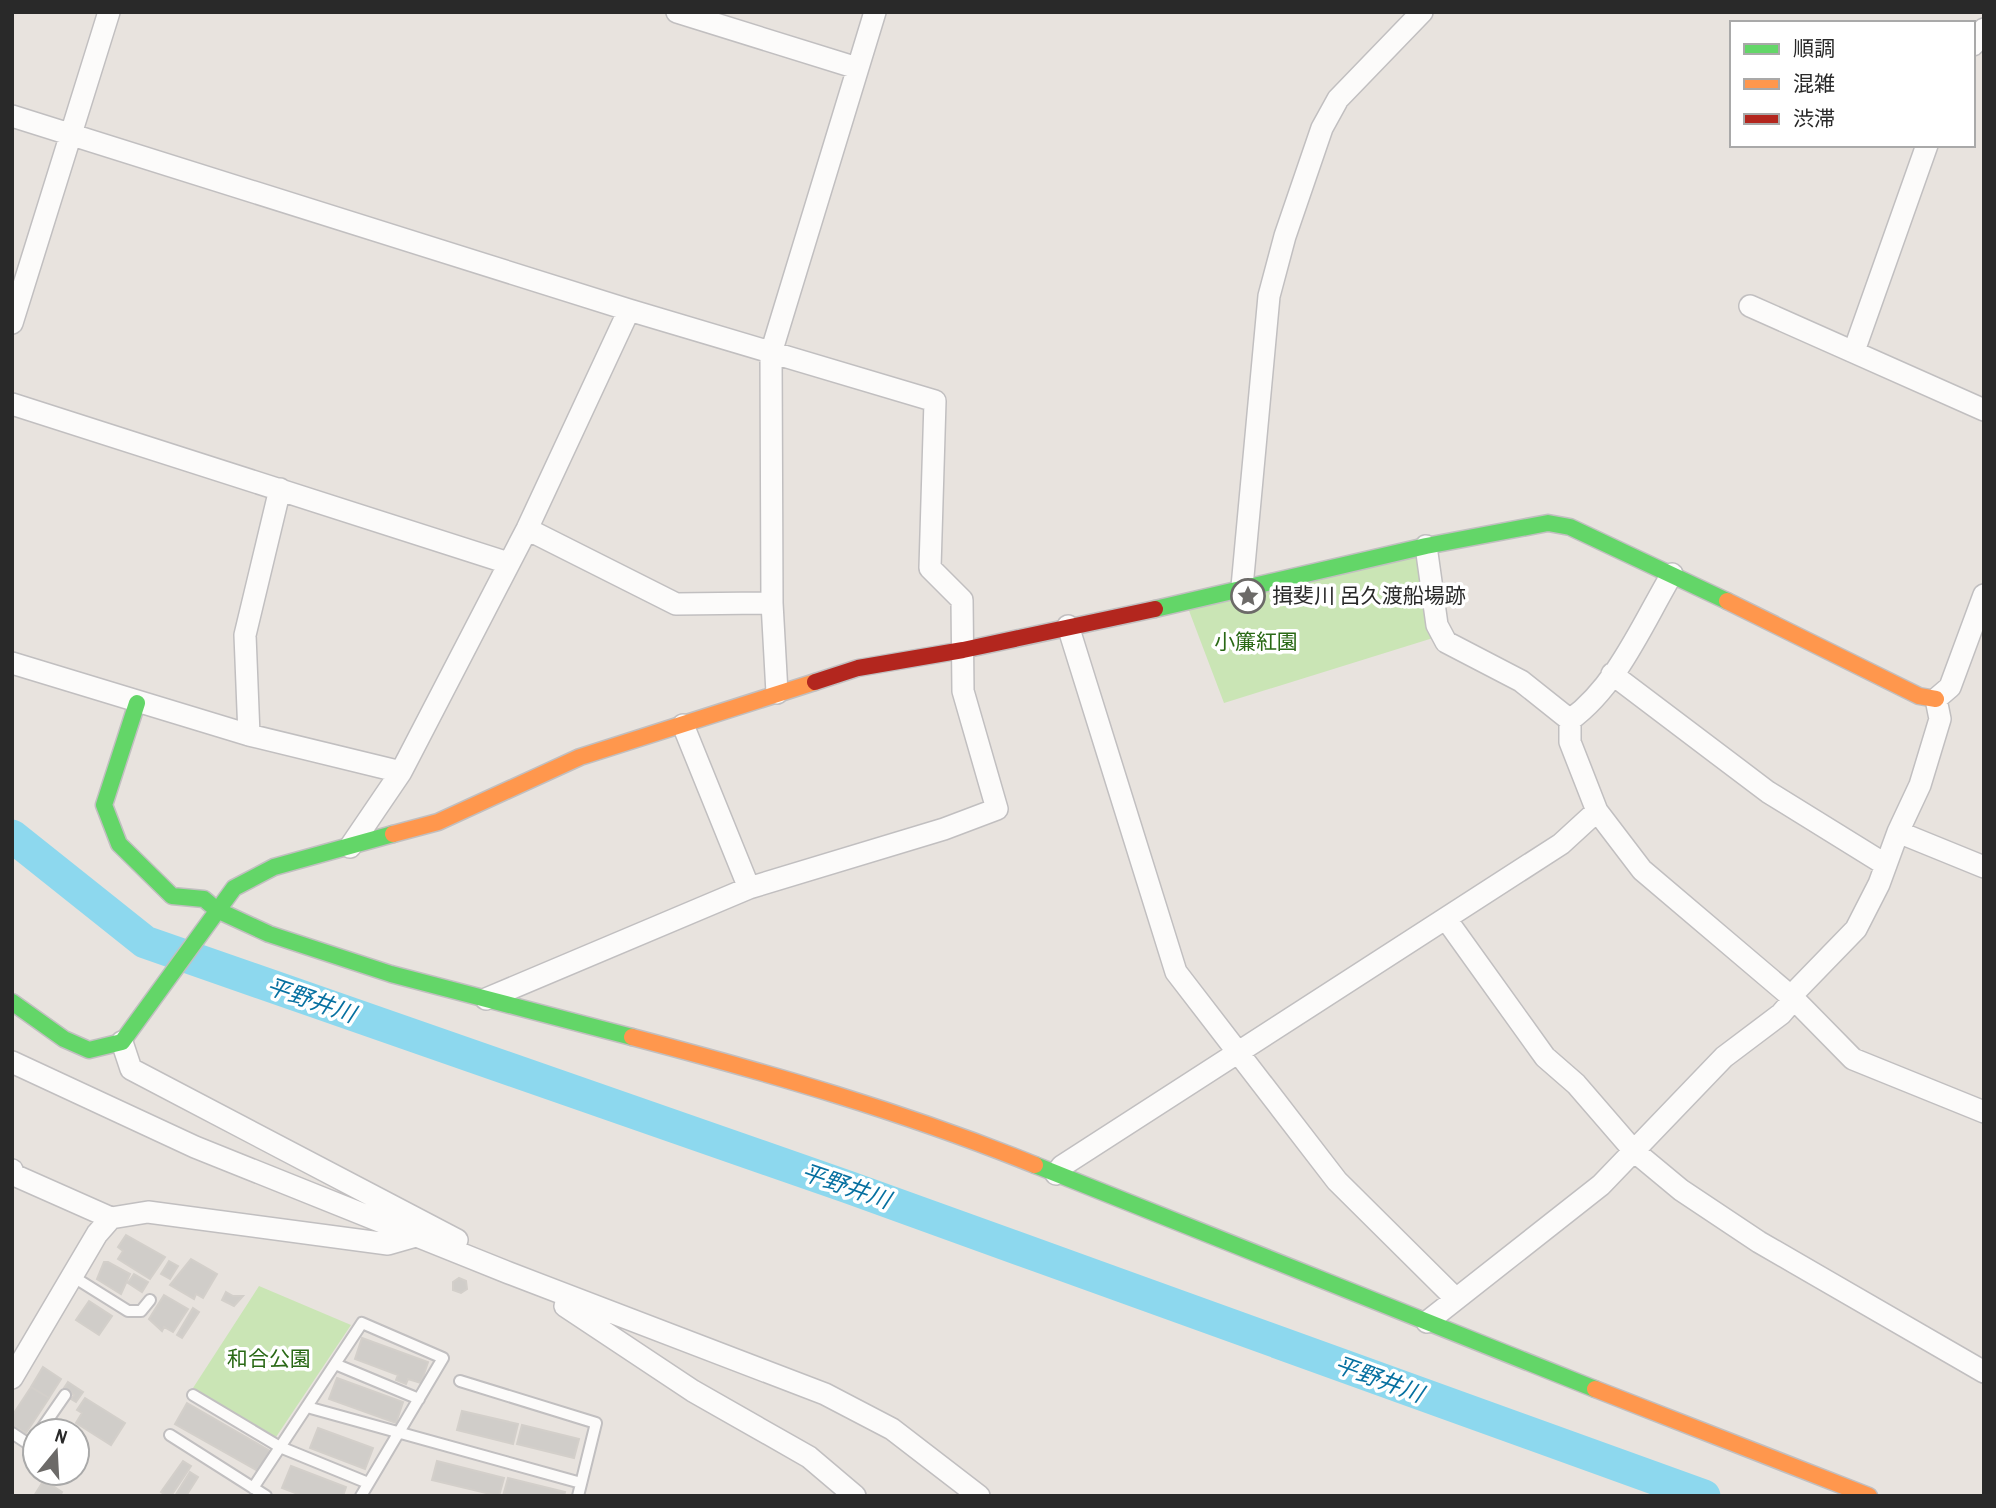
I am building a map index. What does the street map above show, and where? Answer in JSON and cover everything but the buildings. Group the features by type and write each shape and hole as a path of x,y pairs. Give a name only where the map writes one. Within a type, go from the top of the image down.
{"street":[{"path":"12,323 109,12"},
{"path":"677,12 857,68"},
{"path":"777,693 772,603 771,353 875,12"},
{"path":"1242,587 1269,296 1285,236 1322,128 1338,99 1422,12"},
{"path":"12,116 629,310 935,401 930,568 962,600 963,691 997,809 944,829 749,888 486,999"},
{"path":"1854,351 1926,147"},
{"path":"1750,306 1984,410"},
{"path":"350,847 401,772 527,529 629,310"},
{"path":"12,404 508,563"},
{"path":"249,735 245,635 280,489"},
{"path":"12,1002 64,1039 89,1050 122,1042 234,888 274,867 438,822 580,757 858,668 963,650 1426,546 1548,523 1570,527 1672,573 1919,695 1936,699"},
{"path":"527,529 676,604 772,603"},
{"path":"1426,546 1437,625 1446,642 1521,681 1570,720"},
{"path":"1570,720 1590,706 1672,573"},
{"path":"1936,699 1950,687 1979,622 1984,594"},
{"path":"1068,626 1176,972 1337,1181 1455,1298"},
{"path":"12,663 136,703 249,735 401,772"},
{"path":"1612,674 1768,792 1886,865"},
{"path":"1427,1322 1601,1185 1724,1057 1781,1014 1792,998 1856,929 1920,785 1940,719 1936,699"},
{"path":"136,703 104,805 119,844 172,895 204,899 213,916 391,974 750,1068 965,1137 1869,1496"},
{"path":"1570,720 1570,743 1597,811 1642,870 1792,998 1853,1059 1984,1112"},
{"path":"683,724 749,888"},
{"path":"1056,1174 1062,1166 1561,844 1597,811"},
{"path":"1898,832 1984,867"},
{"path":"1446,919 1545,1057 1576,1084 1634,1152 1681,1190 1759,1242 1984,1372"},
{"path":"122,1042 131,1069 462,1242 595,1323 693,1391 809,1457 855,1496"},
{"path":"12,1062 195,1147 509,1273 825,1394 892,1429 979,1496"},
{"path":"13,1173 111,1218 148,1212 388,1244 416,1236"},
{"path":"12,1378 97,1234 111,1218"}],"lane":[{"path":"72,1276 128,1311 141,1311 150,1300"},
{"path":"253,1488 362,1323 443,1358 361,1496"},
{"path":"335,1364 419,1399"},
{"path":"460,1381 596,1423 578,1496"},
{"path":"50,1417 65,1395"},
{"path":"193,1395 280,1447 368,1483"},
{"path":"307,1407 581,1483"},
{"path":"170,1435 266,1496"}],"green space":[{"name":"小簾紅園","path":"1420,552 1433,638 1224,703 1188,608"},
{"name":"和合公園","path":"259,1286 351,1325 276,1437 193,1388"}],"waterway":[{"name":"平野井川","path":"12,836 145,942 848,1187 1704,1496"}],"traffic: fast":[{"path":"1155,609 1426,546 1548,523 1570,527 1727,601"},
{"path":"137,703 104,805 119,844 172,896 204,899 217,910 269,934 391,974 632,1037"},
{"path":"12,1002 64,1039 89,1050 122,1042 234,888 274,867 393,834"},
{"path":"1035,1165 1595,1389"}],"traffic: slow":[{"path":"1727,601 1919,696 1936,699"},
{"path":"393,834 438,822 580,757 815,682"},
{"path":"632,1037 836,1095 1035,1165"},
{"path":"1595,1389 1869,1496"}],"traffic: jam":[{"path":"815,682 858,668 963,650 1155,609"}],"place":[{"name":"揖斐川 呂久渡船場跡","path":"1248,596"}]}
